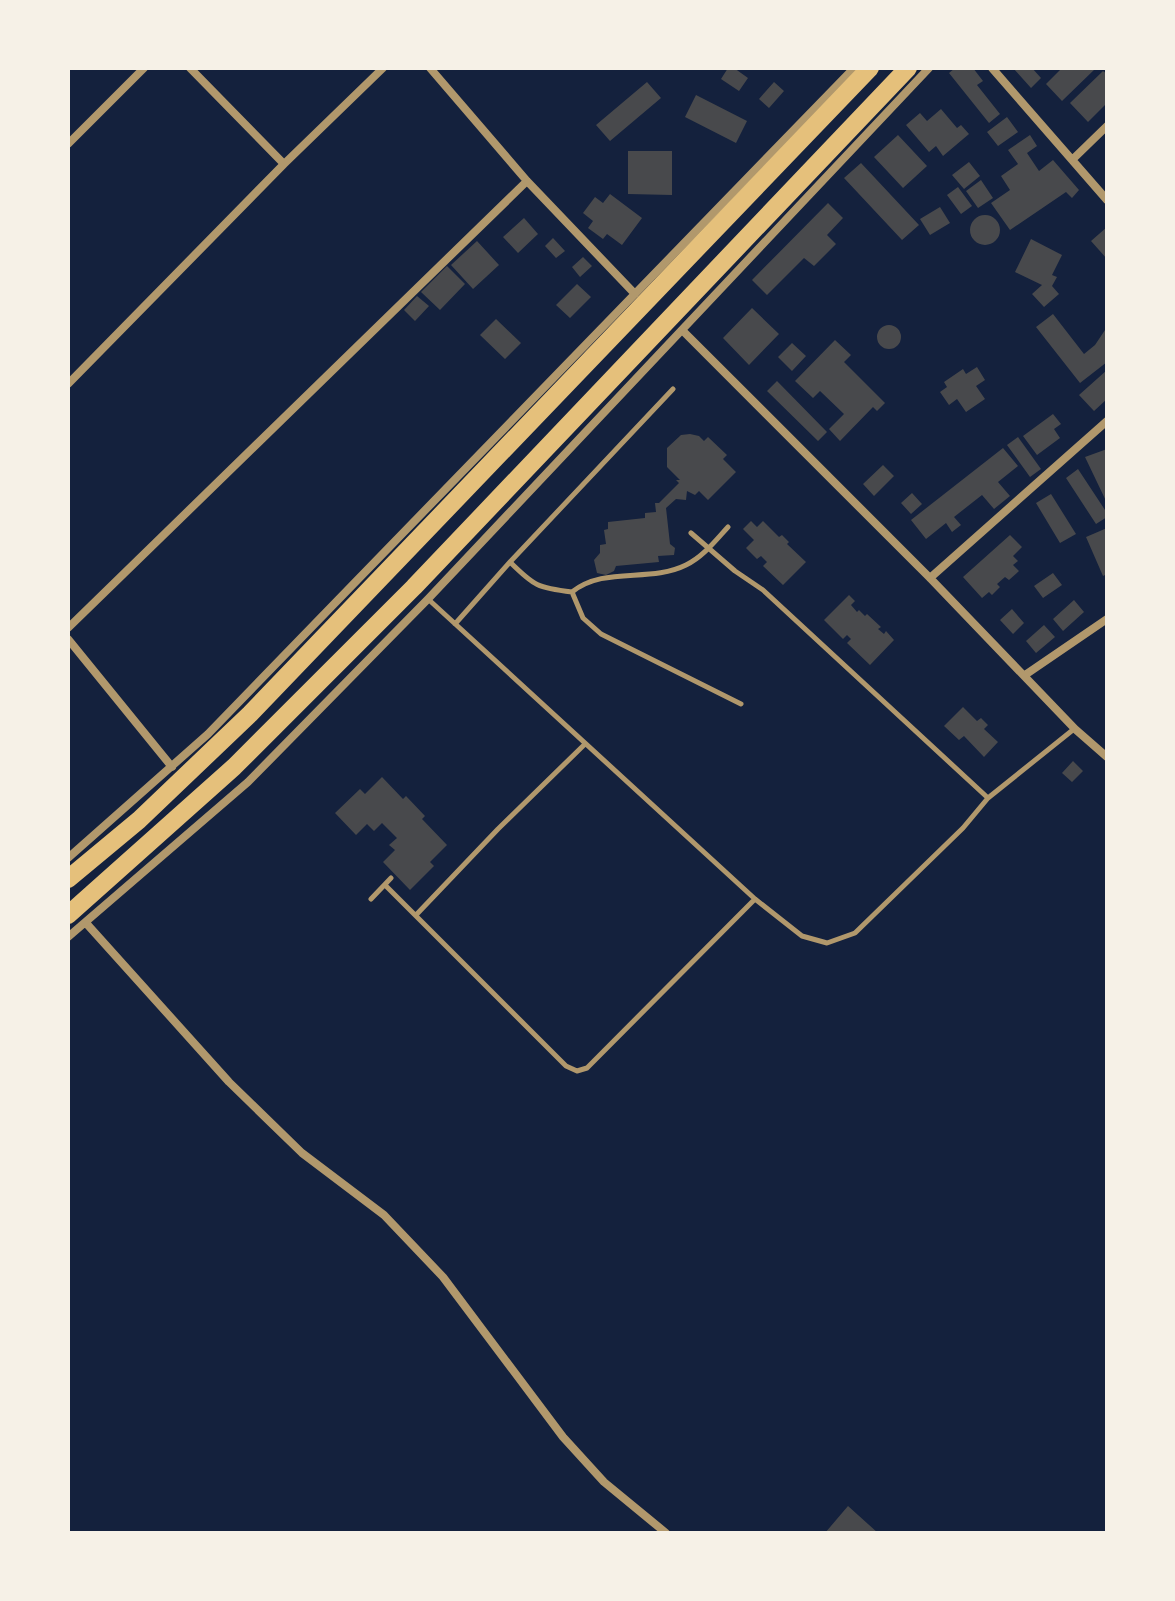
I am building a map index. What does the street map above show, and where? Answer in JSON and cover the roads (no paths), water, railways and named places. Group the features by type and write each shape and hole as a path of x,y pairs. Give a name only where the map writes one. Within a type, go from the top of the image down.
{"highway":[{"path":"68,879 139,820 250,714 870,68"},
{"path":"68,915 234,767 414,587 908,68"}],"street":[{"path":"68,144 144,68"},
{"path":"190,68 284,164"},
{"path":"68,384 383,68"},
{"path":"430,68 527,181 635,294"},
{"path":"68,858 208,734 854,68"},
{"path":"68,937 248,782 428,599 929,68"},
{"path":"992,68 1107,200"},
{"path":"1072,160 1107,126"},
{"path":"68,628 527,181"},
{"path":"682,330 930,578 1075,729 1107,757"},
{"path":"930,578 1107,421"},
{"path":"1025,675 1107,619"},
{"path":"68,639 172,767"},
{"path":"86,923 229,1082 302,1153 384,1215 443,1277 563,1437 604,1482 666,1533"}],"lane":[{"path":"455,624 673,389"},
{"path":"510,562 530,582 543,588 572,592 590,579 659,574 689,564 728,527"},
{"path":"691,533 763,590 988,798"},
{"path":"572,592 583,618 601,634 741,704"},
{"path":"428,599 755,899 802,936 827,943 855,933 963,828 988,798 1075,729"},
{"path":"416,915 585,744"},
{"path":"371,899 391,878"},
{"path":"385,885 566,1066 577,1071 587,1068 755,899"}]}
